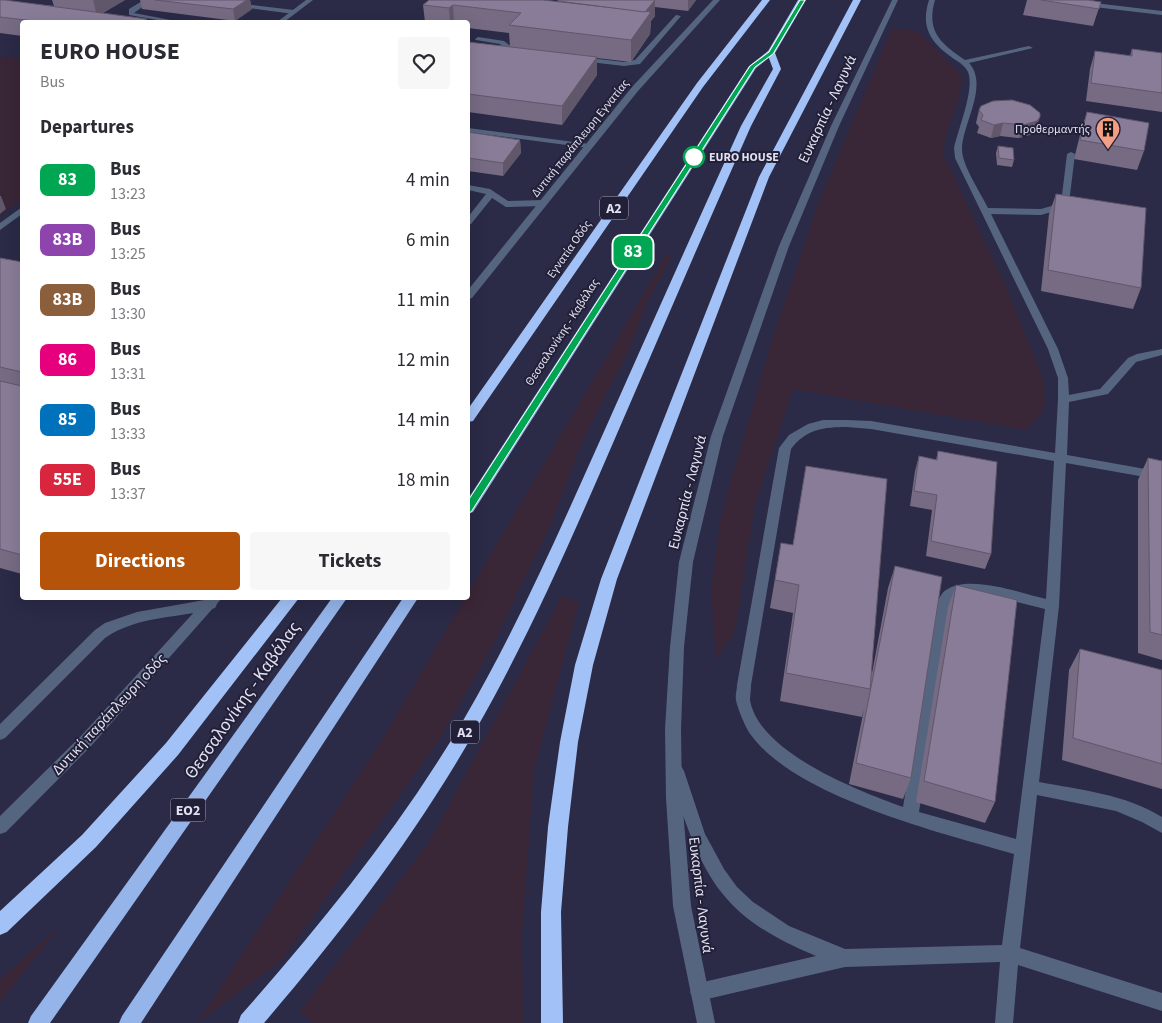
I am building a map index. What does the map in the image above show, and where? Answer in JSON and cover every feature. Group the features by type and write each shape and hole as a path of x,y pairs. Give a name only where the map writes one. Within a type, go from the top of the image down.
{"highway":[{"name":"Εγνατία Οδός","path":"470,415 700,85 766,0"},
{"path":"771,53 802,0"},
{"path":"552,1023 551,912 558,827 569,742 584,664 609,580 764,176 857,0"},
{"name":"Θεσσαλονίκης - Καβάλας","path":"470,506 752,66 771,53"},
{"name":"Α2","path":"249,1023 353,898 409,821 450,758 497,675 565,533 746,126 777,69 771,53"},
{"path":"0,925 89,841 172,749 289,600"},
{"name":"Θεσσαλονίκης - Καβάλας","path":"38,1023 339,600"},
{"path":"129,1023 410,600"}],"street":[{"path":"149,0 132,10 131,14 166,20"},
{"path":"283,20 310,0"},
{"name":"Δυτική παράπλευρη Εγνατίας","path":"471,286 544,203 635,89 676,32 717,0"},
{"name":"Ευκαρπία - Λαγυνά","path":"706,1023 682,906 678,868 673,761 677,647 686,562 717,436 796,214 895,0"},
{"path":"932,0 927,17 932,34 945,48 963,62 972,73 973,82 958,154 1053,349 1063,378 1062,458 1052,606 1010,954 1004,1023"},
{"path":"1052,0 1162,13"},
{"path":"230,4 294,12"},
{"path":"575,58 624,64 637,62 676,32 678,16"},
{"path":"478,39 502,42 511,50 526,52"},
{"path":"963,62 1029,48"},
{"path":"470,130 589,146"},
{"path":"986,211 1041,212 1062,206 1066,195 1071,154"},
{"path":"470,188 492,193 506,204 544,203"},
{"path":"470,220 492,193"},
{"path":"0,227 20,212"},
{"path":"1064,400 1104,392 1132,360 1141,356 1162,352"},
{"path":"1023,849 910,816 832,786 789,761 757,731 743,701 744,686 750,642 785,448 792,438 802,430 821,424 842,423 880,427 1162,476"},
{"path":"910,816 943,605 946,598 952,593 970,588 1052,606"},
{"path":"0,734 100,634 112,625 213,601"},
{"name":"Δυτική παράπλευρη οδός","path":"0,827 86,741 213,601"},
{"path":"673,761 700,840 726,887 746,908 771,927 806,945 845,958"},
{"path":"1030,787 1119,805 1152,819 1162,826"},
{"path":"699,992 845,958 951,953 1010,954 1161,1000"}],"shaded area":[{"path":"0,0 1162,0 1162,1023 0,1023"},
{"path":"892,28 918,31 961,74 962,82 946,135 944,156 1004,282 1044,380 1045,404 1042,412 1027,430 793,389 755,504 735,631 716,660 711,592 720,522 731,481 773,337 819,202"},
{"path":"0,56 20,59 20,201 0,216"},
{"path":"667,254 672,255 646,305 631,346 581,443 553,519 490,651 437,743 281,961 197,1023 380,743 464,600 470,600 470,590"},
{"path":"562,596 579,602 534,769 522,935 523,1023 312,1023 300,1011 429,842"},
{"path":"60,926 0,1002 0,979"}],"building":[{"path":"0,0 5,0 147,19 26,20 0,17"},
{"path":"155,0 247,0 233,9"},
{"path":"429,0 543,0 651,12 631,40 509,25 521,13 453,5 449,8 423,5"},
{"path":"558,0 655,0 645,12"},
{"path":"1041,0 1088,0 1101,2 1099,9"},
{"path":"470,42 597,57 562,106 470,94"},
{"path":"1132,49 1162,53 1162,93 1091,83 1095,51 1132,56"},
{"path":"1012,100 1030,105 1040,113 1040,117 1037,121 1023,125 1003,123 994,125 981,120 983,115 979,110 981,106 993,101"},
{"path":"1087,112 1149,123 1144,151 1080,140"},
{"path":"470,132 520,140 503,163 470,158"},
{"path":"998,146 1013,148 1014,160 999,158"},
{"path":"1056,194 1146,208 1141,288 1048,270"},
{"path":"0,258 20,262 20,372 0,367"},
{"path":"0,381 20,386 20,554 0,549"},
{"path":"938,451 997,462 991,554 931,541 937,495 914,491 919,456 937,460"},
{"path":"1148,458 1162,461 1162,635 1150,632"},
{"path":"806,466 887,479 870,689 786,673 799,585 775,580 781,543 793,545"},
{"path":"895,566 942,577 911,778 856,763"},
{"path":"956,585 1017,600 995,802 924,781"},
{"path":"1080,649 1162,670 1162,764 1073,738"}],"bus line":[{"name":"83","path":"470,506 752,66 771,53 802,0"}],"place":[{"name":"Προθερμαντής","path":"1108,150"},
{"name":"EURO HOUSE","path":"694,157"}]}
